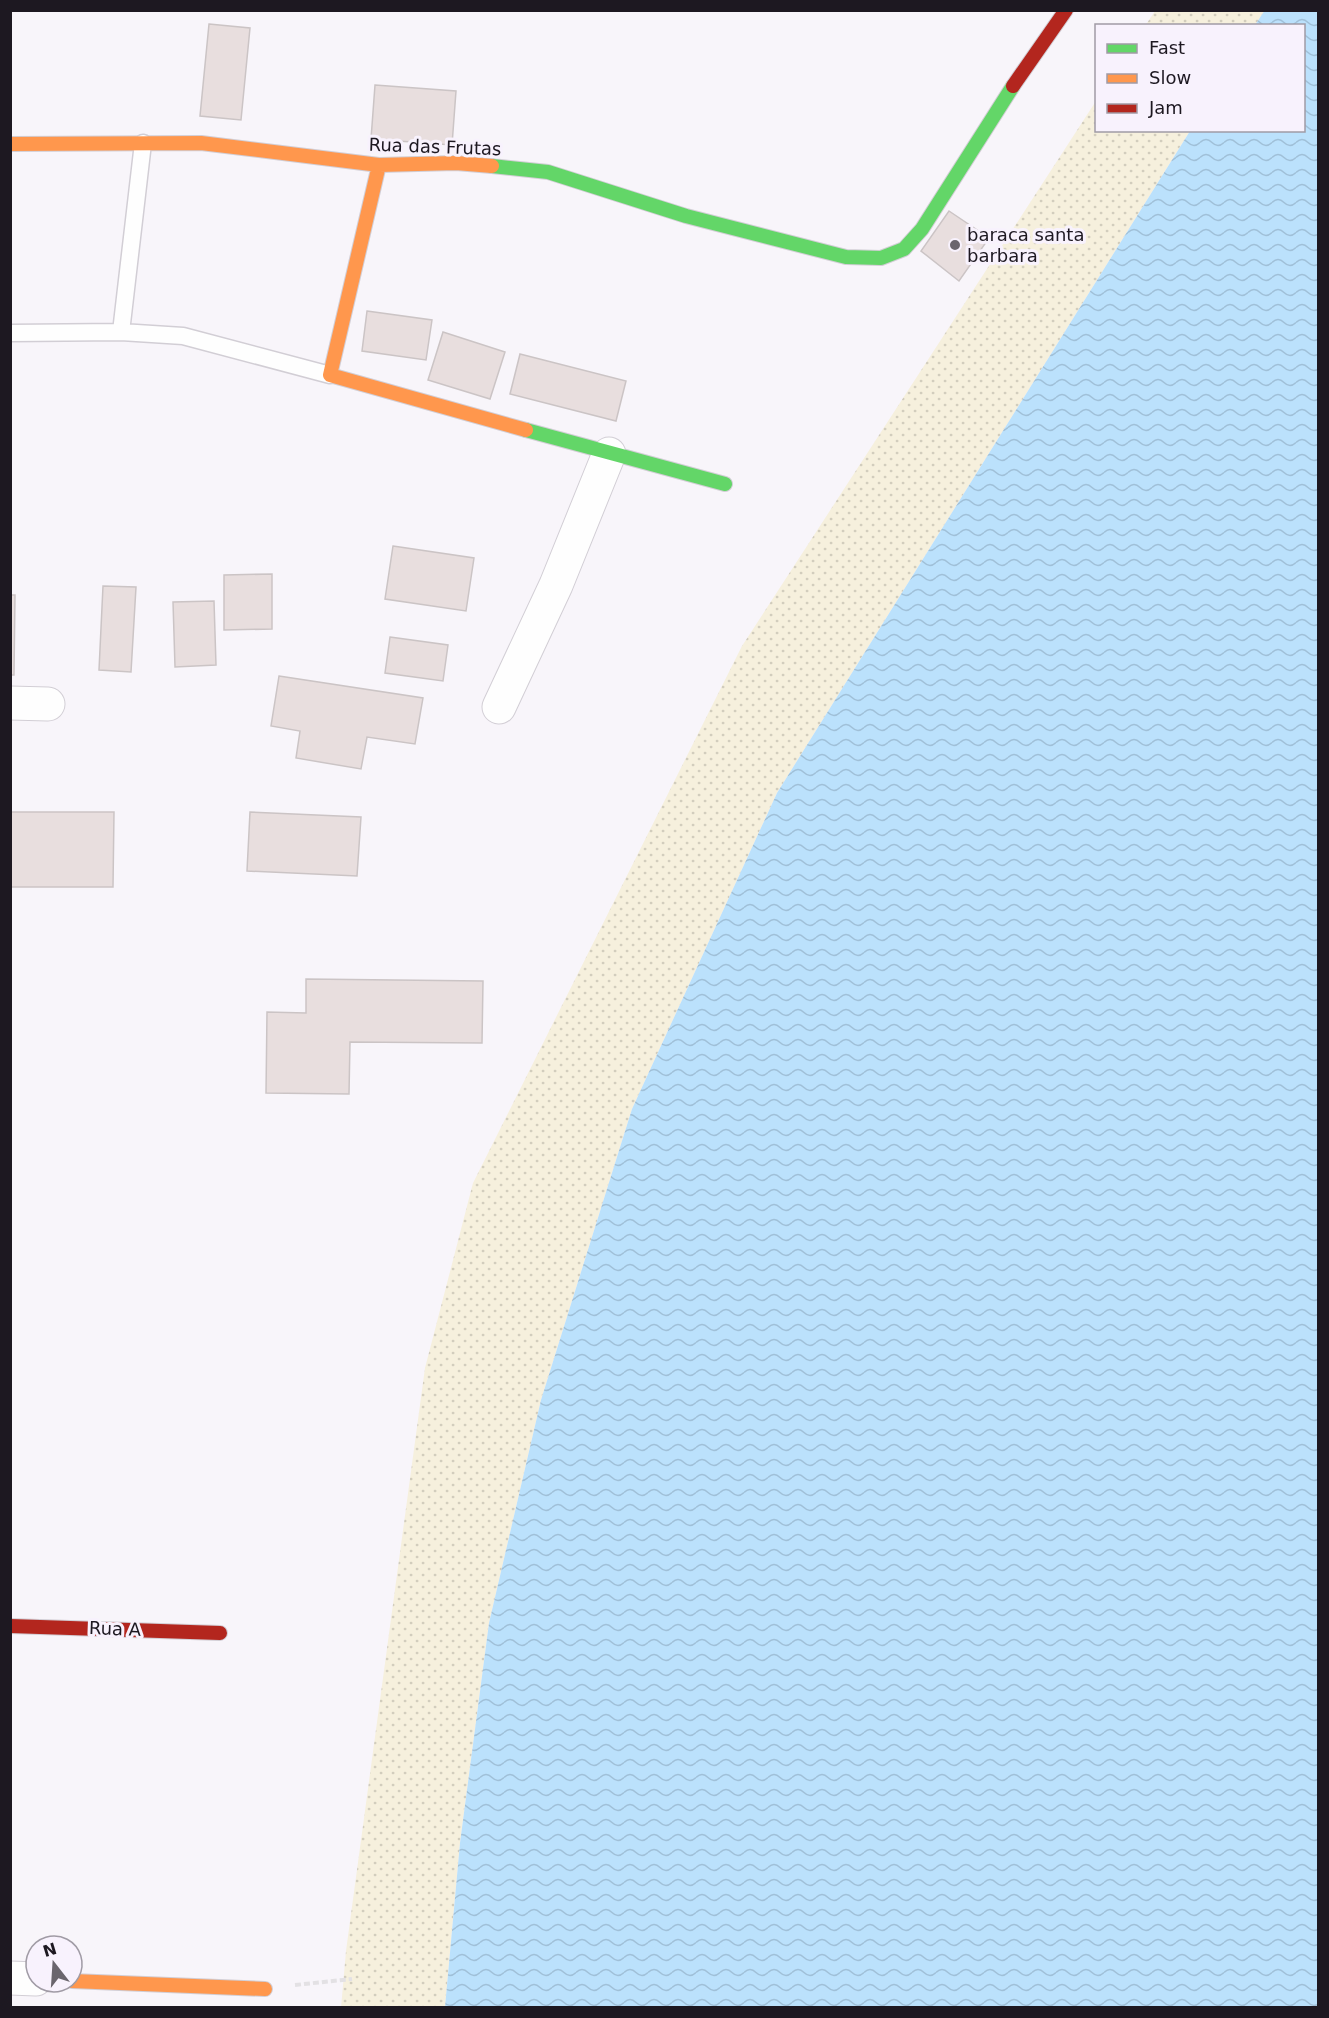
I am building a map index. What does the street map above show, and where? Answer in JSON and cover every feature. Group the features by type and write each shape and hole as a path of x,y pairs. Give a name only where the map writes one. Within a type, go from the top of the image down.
{"street":[{"name":"Rua das Frutas","path":"10,144 201,143 379,165 456,163 548,172 686,216 846,257 881,258 904,249 922,229 1009,91 1066,10"},
{"path":"379,165 330,375 609,454 725,484"},
{"path":"499,706 556,585 609,454"},
{"path":"10,703 48,704"},
{"name":"Rua A","path":"10,1626 220,1633"},
{"path":"84,1981 265,1989"}],"lane":[{"path":"121,332 143,143"},
{"path":"10,333 121,332 183,336 330,375"}],"path":[{"path":"265,1989 352,1979"}],"sand":[{"path":"1155,11 1265,11 1256,24 1146,24"},
{"path":"1095,103 1095,132 1189,132 777,793 632,1109 541,1400 489,1623 460,1843 445,2007 341,2008 346,1951 425,1368 473,1183 742,646"}],"water":[{"path":"1265,10 1318,11 1318,2007 445,2007 460,1843 489,1623 541,1400 632,1109 777,793 1189,132 1305,132 1305,24 1256,24"}],"building":[{"path":"209,24 250,28 241,120 200,116"},
{"path":"375,85 456,91 452,145 371,139"},
{"name":"baraca santa barbara","path":"949,211 989,238 959,281 921,251"},
{"path":"367,311 432,320 426,360 362,351"},
{"path":"443,332 505,352 490,399 428,380"},
{"path":"520,354 626,381 616,421 510,394"},
{"path":"393,546 474,558 466,611 385,599"},
{"path":"272,574 272,629 224,630 224,575"},
{"path":"103,586 136,587 131,672 99,670"},
{"path":"10,595 15,595 14,675 10,675"},
{"path":"214,601 216,665 175,667 173,602"},
{"path":"390,637 448,645 443,681 385,673"},
{"path":"279,676 423,698 415,744 367,737 361,769 296,758 300,731 271,726"},
{"path":"10,812 114,812 113,887 10,887"},
{"path":"250,812 361,817 357,876 247,871"},
{"path":"306,979 483,981 482,1043 350,1042 349,1094 266,1093 267,1012 306,1013"}],"traffic: fast":[{"path":"492,166 548,172 686,216 846,257 881,258 904,249 922,229 1013,86"},
{"path":"526,430 725,484"}],"traffic: slow":[{"path":"10,144 201,143 379,165 456,163 492,166"},
{"path":"379,165 330,375 526,430"},
{"path":"84,1981 265,1989"}],"traffic: jam":[{"path":"1013,86 1066,10"},
{"path":"10,1626 220,1633"}],"place":[{"name":"baraca santa barbara","path":"955,245"}]}
